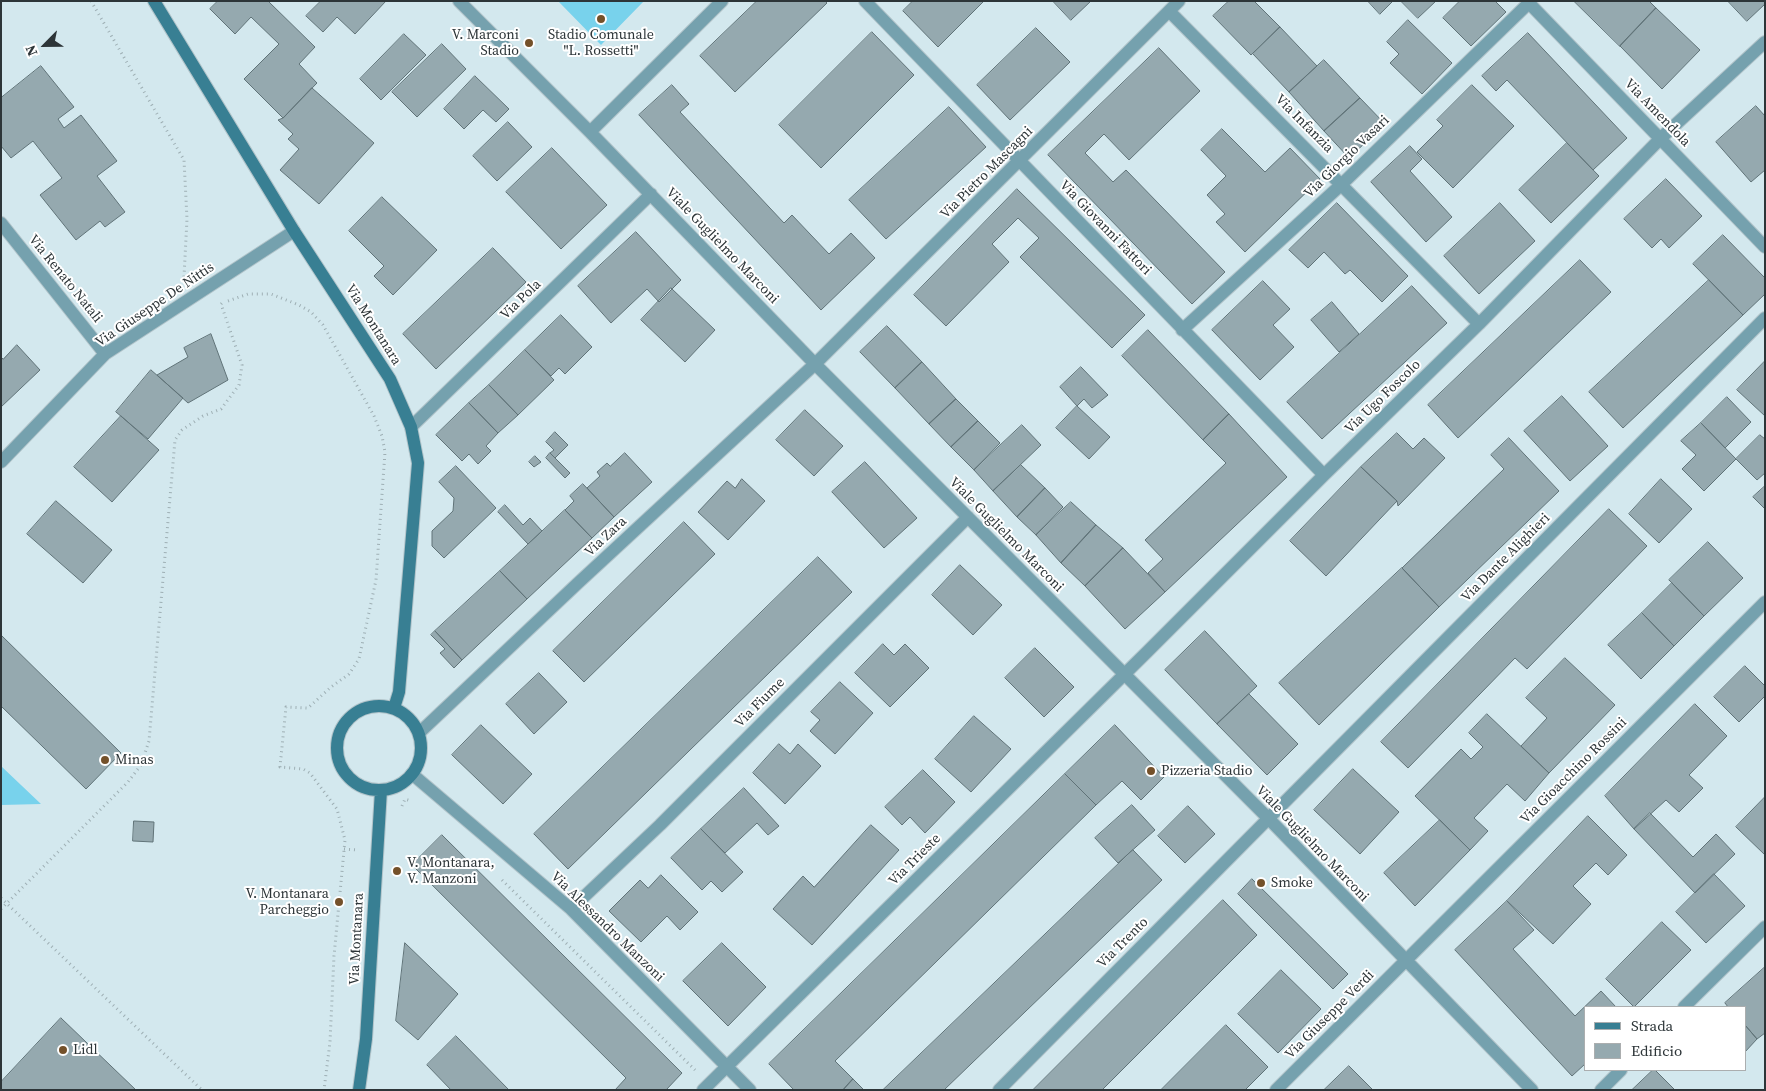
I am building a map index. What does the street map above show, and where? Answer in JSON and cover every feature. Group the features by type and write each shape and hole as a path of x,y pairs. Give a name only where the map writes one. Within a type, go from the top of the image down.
{"main road":[{"name":"Via Montanara","path":"154,1 294,231 390,379 411,427 418,463 399,692 394,708"},
{"path":"380,705 394,708 404,713 413,722 418,733 421,747 419,761 412,774 393,788 381,790 362,786 346,774 340,763 337,750 338,737 344,724 353,714 366,707 380,705"},
{"name":"Via Montanara","path":"359,1090 366,1039 381,790"}],"street":[{"name":"Viale Guglielmo Marconi","path":"459,1 651,194 815,364 1124,676 1268,818 1532,1090"},
{"path":"590,132 722,1"},
{"name":"Via Giovanni Fattori","path":"865,1 1324,475"},
{"name":"Via Pietro Mascagni","path":"815,364 1179,1"},
{"name":"Via Amendola","path":"1529,2 1765,247"},
{"name":"Via Giorgio Vasari","path":"1182,330 1342,184 1529,2"},
{"name":"Via Infanzia","path":"1169,11 1479,324"},
{"name":"Via Ugo Foscolo","path":"1124,676 1324,475 1479,324 1661,138 1765,42"},
{"name":"Via Pola","path":"411,427 651,194"},
{"name":"Via Renato Natali","path":"1,223 105,354"},
{"name":"Via Giuseppe De Nittis","path":"1,462 105,354 294,231"},
{"name":"Via Dante Alighieri","path":"1268,818 1765,318"},
{"name":"Via Zara","path":"418,733 815,364"},
{"name":"Via Fiume","path":"571,909 660,825 968,517"},
{"name":"Via Gioacchino Rossini","path":"1404,960 1765,602"},
{"name":"Via Trieste","path":"706,1087 1124,676"},
{"name":"Via Alessandro Manzoni","path":"412,774 571,909 750,1090"},
{"name":"Via Trento","path":"999,1090 1268,818"},
{"path":"1685,1006 1765,927"},
{"name":"Via Giuseppe Verdi","path":"1276,1090 1404,960"},
{"path":"1601,1090 1620,1071"}],"path":[{"path":"91,1 184,160 187,219 184,277"},
{"path":"1,909 128,782 141,765 149,741 175,440 182,430 196,420 221,409 239,385 242,365 221,304 234,297 248,294 271,294 299,305 311,312 323,325 374,416 382,436 385,452 376,580 359,659 349,674 308,708 286,707 280,767 303,769 310,773 337,810 345,840 334,956 330,1042 324,1090"},
{"path":"401,813 402,804 405,800 413,802"},
{"path":"344,849 377,852"},
{"path":"499,876 706,1087"},
{"path":"1,898 202,1090"}],"shaded area":[{"name":"Stadio Comunale \"L. Rossetti\"","path":"558,1 644,1 601,45"},
{"path":"1,766 41,804 1,805"}],"building":[{"path":"218,1 268,1 315,47 299,64 317,83 283,118 244,79 279,44 251,17 235,34 210,9"},
{"path":"321,1 386,1 355,34 337,17 323,32 306,16"},
{"path":"757,1 825,1 827,3 735,92 700,56"},
{"path":"913,1 984,1 938,47 903,11"},
{"path":"1053,1 1091,1 1071,20"},
{"path":"1229,1 1254,1 1280,27 1251,55 1213,16"},
{"path":"1368,1 1393,1 1380,14"},
{"path":"1401,1 1436,1 1418,18"},
{"path":"1460,1 1495,1 1506,12 1471,46 1443,18"},
{"path":"1574,1 1649,1 1656,8 1620,46"},
{"path":"1728,1 1765,1 1765,4 1747,21"},
{"path":"1656,8 1700,50 1662,89 1620,46"},
{"path":"1408,20 1452,63 1422,94 1390,63 1399,54 1387,42"},
{"path":"1280,27 1317,66 1289,92 1253,54"},
{"path":"1036,28 1070,62 1010,120 977,85"},
{"path":"872,32 914,75 821,168 779,125"},
{"path":"1528,33 1627,138 1593,170 1507,80 1496,91 1482,76"},
{"path":"404,34 426,55 381,100 360,79"},
{"path":"442,44 466,69 417,117 392,92"},
{"path":"1159,48 1200,91 1129,160 1104,134 1085,153 1113,182 1126,170 1225,272 1192,304 1048,155"},
{"path":"1324,60 1360,98 1324,131 1289,92"},
{"path":"41,66 74,107 58,119 64,128 81,115 117,161 97,176 125,212 105,227 100,221 76,240 40,195 62,178 33,141 11,158 1,146 1,98"},
{"path":"475,76 509,109 496,122 483,110 464,129 444,109"},
{"path":"672,85 689,104 680,112 784,223 792,215 829,254 851,233 875,258 821,310 639,115"},
{"path":"1472,85 1514,126 1453,188 1417,152 1443,126 1437,120"},
{"path":"312,88 374,143 319,204 280,170 299,149 288,139 293,134 278,120 283,118"},
{"path":"1360,98 1385,124 1349,158 1324,131"},
{"path":"1756,106 1765,116 1765,170 1751,182 1716,142"},
{"path":"949,107 986,147 886,239 849,200"},
{"path":"508,122 532,147 497,181 473,156"},
{"path":"1222,129 1265,172 1290,148 1320,179 1245,252 1216,222 1225,214 1207,195 1226,176 1201,150"},
{"path":"1567,143 1599,176 1551,223 1519,190"},
{"path":"1410,146 1422,159 1410,171 1452,217 1426,242 1371,182"},
{"path":"552,148 607,205 561,249 506,192"},
{"path":"1666,179 1702,216 1669,248 1661,239 1652,248 1624,219"},
{"path":"1017,189 1145,315 1112,348 1020,257 1039,238 1018,218 992,244 1009,262 946,326 914,295"},
{"path":"382,197 437,250 393,295 374,276 384,266 349,231"},
{"path":"1337,203 1408,276 1382,302 1350,270 1345,274 1324,252 1308,268 1289,250"},
{"path":"1500,203 1535,241 1479,294 1444,256"},
{"path":"636,232 681,280 659,302 647,289 611,323 578,286"},
{"path":"1723,235 1765,278 1765,294 1743,315 1693,264"},
{"path":"493,248 526,282 436,369 403,334"},
{"path":"1580,260 1611,292 1458,438 1428,405"},
{"path":"1709,280 1743,315 1623,428 1589,392"},
{"path":"1263,281 1290,309 1273,325 1294,347 1260,380 1212,330"},
{"path":"1412,286 1447,323 1322,439 1287,402"},
{"path":"671,288 715,330 685,362 641,320"},
{"path":"1332,302 1359,334 1339,352 1311,320"},
{"path":"561,315 592,347 565,374 559,368 551,376 525,350"},
{"path":"887,326 922,362 895,388 860,352"},
{"path":"1148,330 1229,414 1203,440 1122,356"},
{"path":"211,334 228,380 188,403 157,375 188,357 184,348"},
{"path":"17,345 40,370 1,407 1,357 3,359"},
{"path":"525,350 554,380 518,415 489,385"},
{"path":"1765,361 1765,416 1737,390"},
{"path":"922,362 956,399 929,424 895,388"},
{"path":"1081,367 1108,395 1092,408 1084,399 1077,406 1060,387"},
{"path":"151,370 183,398 148,439 116,412"},
{"path":"489,385 518,415 498,433 469,403"},
{"path":"1562,396 1608,446 1570,481 1524,431"},
{"path":"1727,397 1751,422 1725,448 1701,423"},
{"path":"956,399 978,421 951,447 929,424"},
{"path":"469,403 498,433 486,446 491,451 478,464 469,454 462,461 436,435"},
{"path":"1077,406 1110,437 1089,459 1056,428"},
{"path":"805,410 843,446 814,476 776,440"},
{"path":"1229,414 1287,477 1165,592 1148,573 1163,559 1145,540 1226,463 1203,440"},
{"path":"121,416 159,450 112,502 74,467"},
{"path":"978,421 1000,443 974,470 951,447"},
{"path":"1701,423 1736,459 1704,491 1682,469 1696,455 1681,441"},
{"path":"1022,425 1041,445 993,491 974,470"},
{"path":"555,432 568,445 555,458 550,453 554,450 546,442"},
{"path":"1397,433 1413,449 1424,438 1445,458 1398,506 1397,501 1361,467"},
{"path":"1760,435 1765,439 1765,473 1757,480 1736,459"},
{"path":"1509,438 1559,491 1439,607 1402,568 1504,469 1491,455"},
{"path":"550,453 570,473 565,478 546,458"},
{"path":"625,453 652,482 614,517 587,488 600,476 597,472 607,463 610,466"},
{"path":"535,456 541,462 534,467 529,462"},
{"path":"865,462 917,518 884,548 832,492"},
{"path":"1021,465 1045,488 1017,517 993,491"},
{"path":"456,466 496,508 444,558 432,546 432,531 453,511 454,498 439,482"},
{"path":"1361,467 1397,501 1326,576 1290,541"},
{"path":"742,479 765,501 728,540 698,512 727,481 735,488"},
{"path":"1661,479 1692,509 1659,543 1629,514"},
{"path":"583,484 614,517 592,538 565,510 574,501 570,496"},
{"path":"1765,486 1765,509 1753,497"},
{"path":"1045,488 1063,507 1036,535 1017,517"},
{"path":"56,501 112,550 83,583 27,534"},
{"path":"1071,502 1096,525 1061,563 1036,535"},
{"path":"505,505 523,525 530,518 542,531 528,544 498,512"},
{"path":"1609,509 1647,546 1527,669 1515,658 1408,768 1381,742"},
{"path":"565,510 592,538 527,599 500,571"},
{"path":"684,522 715,554 584,682 553,651"},
{"path":"1096,525 1123,548 1085,586 1061,563"},
{"path":"1708,542 1743,578 1704,616 1669,580"},
{"path":"1123,548 1165,592 1125,629 1085,586"},
{"path":"818,557 852,592 568,869 534,834"},
{"path":"960,565 1002,605 973,635 932,595"},
{"path":"1402,568 1439,607 1319,725 1279,683"},
{"path":"500,571 527,599 462,660 435,631"},
{"path":"1672,583 1704,616 1674,646 1642,613"},
{"path":"1642,613 1674,646 1641,679 1608,645"},
{"path":"435,631 462,660 454,668 440,653 445,649 431,635"},
{"path":"1205,631 1257,686 1217,724 1165,670"},
{"path":"1,635 121,753 86,789 1,706"},
{"path":"883,644 894,655 905,644 929,668 890,707 855,673"},
{"path":"1035,648 1074,687 1044,717 1005,678"},
{"path":"1565,658 1615,705 1549,773 1521,746 1547,718 1526,698"},
{"path":"1745,666 1765,686 1765,696 1739,722 1714,697"},
{"path":"539,673 567,702 534,734 506,704"},
{"path":"840,682 873,713 835,754 810,731 820,720 811,712"},
{"path":"1249,694 1298,744 1267,775 1217,724"},
{"path":"1695,704 1727,736 1689,775 1703,788 1679,812 1666,800 1634,829 1605,796"},
{"path":"1487,714 1549,773 1525,801 1507,784 1474,818 1488,831 1470,850 1415,796 1461,749 1471,759 1483,747 1469,733"},
{"path":"974,716 1011,749 971,792 935,759"},
{"path":"481,725 532,774 503,804 452,755"},
{"path":"1115,725 1164,777 1141,800 1122,781 1096,805 1065,774"},
{"path":"779,744 790,754 798,744 821,766 785,804 753,773"},
{"path":"1353,769 1399,812 1360,854 1314,810"},
{"path":"923,770 955,802 925,833 910,817 902,825 885,807"},
{"path":"1065,774 1096,805 835,1061 853,1079 843,1090 794,1090 769,1064"},
{"path":"744,788 779,826 768,835 757,823 725,853 701,829"},
{"path":"1765,797 1765,855 1736,827"},
{"path":"1132,805 1155,830 1118,863 1095,838"},
{"path":"1188,806 1215,834 1185,863 1158,836"},
{"path":"1650,813 1693,857 1716,834 1735,854 1695,893 1634,829"},
{"path":"1588,816 1627,855 1608,875 1596,863 1573,886 1591,904 1553,944 1507,901"},
{"path":"1440,820 1470,850 1415,906 1384,873"},
{"path":"134,821 154,822 153,842 133,841"},
{"path":"871,825 899,850 812,945 773,909 803,876 814,887"},
{"path":"701,829 743,872 722,892 711,881 702,890 671,858"},
{"path":"442,835 682,1073 666,1090 615,1090 626,1078 412,865"},
{"path":"1133,850 1162,880 944,1090 883,1090"},
{"path":"1714,874 1745,906 1706,943 1676,912"},
{"path":"661,875 698,912 680,930 667,916 641,942 609,911 640,880 648,888"},
{"path":"1252,879 1348,974 1333,989 1238,894"},
{"path":"1223,900 1257,935 1102,1090 1033,1090"},
{"path":"1507,901 1534,930 1513,949 1575,1016 1584,1007 1584,1065 1572,1076 1455,950"},
{"path":"1662,922 1691,950 1635,1006 1606,979"},
{"path":"405,943 458,994 418,1040 396,1021"},
{"path":"722,943 766,987 728,1026 683,981"},
{"path":"1765,967 1765,1033 1757,1039 1746,1026 1746,1006 1727,1006 1725,1003"},
{"path":"1281,970 1321,1009 1278,1053 1238,1014"},
{"path":"1601,991 1615,1006 1585,1006"},
{"name":"Lidl","path":"61,1018 136,1090 1,1090 1,1082"},
{"path":"1226,1025 1268,1067 1245,1090 1161,1090"},
{"path":"1746,1026 1757,1039 1746,1051"},
{"path":"456,1036 509,1090 451,1090 427,1065"},
{"path":"1349,1066 1373,1090 1324,1090"},
{"path":"1652,1071 1656,1071 1675,1090 1632,1090"},
{"path":"853,1079 864,1090 843,1090"}],"place":[{"name":"Stadio Comunale \"L. Rossetti\"","path":"601,19"},
{"name":"V. Marconi Stadio","path":"529,43"},
{"name":"Minas","path":"105,760"},
{"name":"Pizzeria Stadio","path":"1151,771"},
{"name":"V. Montanara, V. Manzoni","path":"397,871"},
{"name":"Smoke","path":"1261,883"},
{"name":"V. Montanara Parcheggio","path":"339,902"},
{"name":"Lidl","path":"63,1050"}]}
